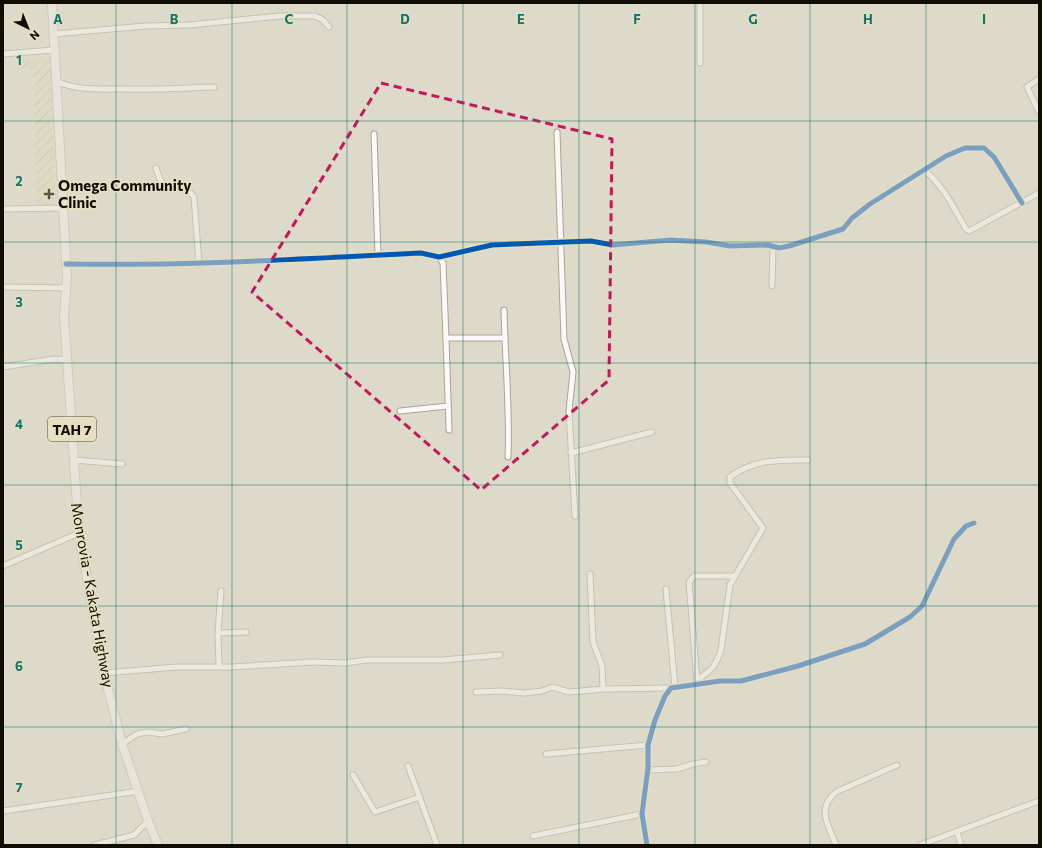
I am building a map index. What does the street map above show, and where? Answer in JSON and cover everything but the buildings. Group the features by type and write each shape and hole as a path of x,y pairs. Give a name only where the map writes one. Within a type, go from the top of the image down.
{"highway":[{"name":"Monrovia - Kakata Highway","path":"52,3 68,288 64,316 79,533 104,673 122,744 148,821 158,845"}],"street":[{"path":"700,3 700,63"},
{"path":"54,34 145,26 189,25 280,16 315,16 323,20 329,27"},
{"path":"3,54 54,50"},
{"path":"1039,79 1027,87 1039,112"},
{"path":"56,81 70,87 98,90 138,91 214,87"},
{"path":"557,132 564,340 573,372 569,411 575,516"},
{"path":"374,134 378,255"},
{"path":"66,264 146,266 421,253 439,257 492,246 591,241 613,245 670,240 706,242 730,246 773,246 779,248 843,229 852,218 870,204 946,156 965,148 984,148 994,157 1022,203"},
{"path":"156,168 162,185 167,188 189,191 194,197 199,264"},
{"path":"924,170 932,177 944,192 966,229 969,231 1039,194"},
{"path":"3,209 63,208"},
{"path":"772,286 773,246"},
{"path":"439,257 443,263 444,326 446,338 449,430"},
{"path":"3,287 68,288"},
{"path":"504,310 510,412 508,457"},
{"path":"446,338 505,338"},
{"path":"3,367 54,360 67,360"},
{"path":"400,411 448,406"},
{"path":"571,453 652,432"},
{"path":"74,460 122,464"},
{"path":"697,682 713,668 720,654 730,585 763,528 730,483 730,477 747,467 771,460 808,460"},
{"path":"476,692 502,691 524,693 542,691 552,687 569,692 603,689 673,687 697,682 720,680 741,681 798,666 865,644 910,617 922,606 954,539 966,526 974,522"},
{"path":"3,566 79,533"},
{"path":"590,574 593,642 602,666 603,689"},
{"path":"697,682 689,582 694,576 735,576"},
{"path":"647,845 642,814 648,770 648,745 655,720 665,696 673,687 666,589"},
{"path":"219,666 218,633 221,591"},
{"path":"218,633 246,632"},
{"path":"104,673 177,667 232,667 312,662 345,663 367,660 442,660 500,655"},
{"path":"122,744 137,734 147,732 162,734 186,729"},
{"path":"546,754 648,745"},
{"path":"648,770 677,769 706,762"},
{"path":"836,845 826,819 825,805 829,798 836,792 897,765"},
{"path":"408,766 437,845"},
{"path":"353,775 375,812 420,797"},
{"path":"3,812 139,791"},
{"path":"920,845 1039,801"},
{"path":"533,836 642,814"},
{"path":"95,845 134,835 148,821"},
{"path":"957,832 961,845"}],"highlighted area":[{"path":"381,83 612,139 609,380 481,490 252,292"}],"shaded area":[{"path":"22,60 50,61 56,207 37,209 33,69 22,68"}],"cycle path":[{"path":"66,264 200,263 421,253 439,257 492,245 591,241 613,245 670,240 706,242 730,246 768,245 779,248 843,229 852,218 870,204 946,156 965,148 984,148 994,157 1022,203"},
{"path":"647,845 642,814 648,768 648,745 655,720 665,696 671,688 720,681 741,681 798,666 865,644 910,617 922,606 954,539 966,526 974,523"}],"place":[{"name":"Omega Community Clinic","path":"49,194"}]}
